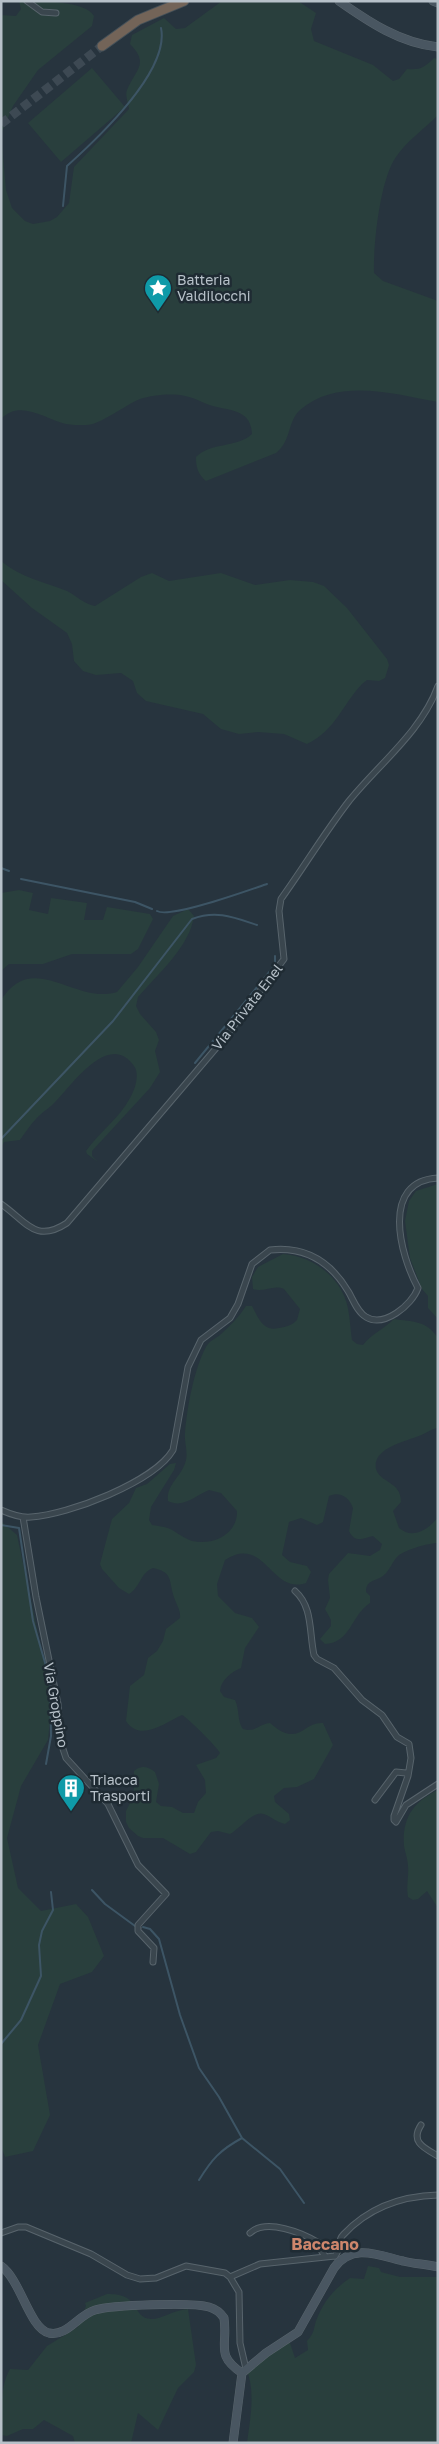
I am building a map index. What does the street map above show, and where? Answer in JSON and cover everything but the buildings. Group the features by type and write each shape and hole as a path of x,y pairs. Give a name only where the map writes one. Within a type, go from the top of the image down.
{"highway":[{"path":"102,46 138,20 184,1"}],"street":[{"path":"27,1 42,12 56,13"},
{"path":"339,1 384,30 404,39 438,47"},
{"path":"433,1 438,3"},
{"name":"Via Privata Enel","path":"1,1204 36,1231 47,1232 67,1223 216,1047 284,959 279,911 281,899 347,803 417,723 430,705 438,686"},
{"path":"1,1510 23,1517 64,1511 88,1504 156,1469 168,1458 175,1443 188,1367 201,1340 230,1318 238,1304 252,1264 270,1250 302,1250 324,1262 336,1273 359,1310 366,1317 375,1319 387,1317 408,1304 418,1288 409,1271 401,1241 400,1215 403,1202 415,1182 426,1178 438,1178"},
{"name":"Via Groppino","path":"23,1517 36,1597 58,1704 61,1743 66,1758 108,1804 138,1865 166,1894 138,1925 138,1931 154,1948 153,1962"},
{"path":"295,1591 303,1598 308,1608 311,1642 317,1659 334,1668 362,1700 382,1715 397,1737 409,1744 411,1758 408,1776 394,1820 396,1822 406,1805 438,1784"},
{"path":"375,1800 396,1772 406,1773 408,1776"},
{"path":"421,2125 417,2130 416,2140 438,2156"},
{"path":"244,2371 298,2332 334,2268 338,2257 341,2236 371,2211 405,2199 438,2195"},
{"path":"1,2233 18,2227 26,2228 91,2254 127,2275 140,2279 156,2278 186,2266 225,2273 230,2277 236,2284 239,2292 240,2343 244,2371 233,2443"},
{"path":"250,2233 262,2227 277,2227 309,2237 319,2243 318,2246 325,2256"},
{"path":"230,2277 260,2264 371,2252 438,2267"},
{"path":"1,2266 17,2283 36,2324 49,2333 60,2334 88,2313 108,2308 172,2304 213,2308 224,2318 225,2359 230,2365 244,2371"}],"green space":[{"path":"19,1 60,2 89,11 94,16 92,26 38,70 13,106 1,134 1,15 16,16 21,9"},
{"path":"222,1 298,1 316,13 311,29 314,41 373,65 393,81 399,79 407,69 419,69 434,58 438,59 437,116 405,146 390,167 379,213 374,273 383,281 438,301 438,402 385,392 349,391 331,394 315,400 300,410 293,420 285,442 276,453 206,481 198,470 196,457 209,449 239,441 252,434 249,421 241,414 189,397 168,395 140,399 105,419 91,424 66,424 24,410 8,413 1,419 1,134 6,190 12,208 25,221 33,224 50,221 57,217 69,203 74,167 129,109 126,92 140,62 136,51 130,44 132,35 164,18 176,29 185,28"},
{"path":"92,68 125,107 61,162 28,123"},
{"path":"1,561 24,575 67,591 84,602 95,606 141,577 152,573 169,581 221,573 255,585 290,580 313,582 324,586 347,608 387,659 389,665 385,678 379,681 367,680 362,684 325,732 307,744 284,734 258,732 239,734 221,729 203,714 146,701 137,693 133,681 121,673 96,675 83,671 74,661 72,644 67,633 32,608 1,580"},
{"path":"19,890 33,893 29,910 48,914 51,898 87,903 84,920 103,920 107,907 150,914 153,919 138,949 131,954 72,954 43,964 9,964 1,971 1,893"},
{"path":"188,909 194,916 186,938 172,959 138,997 136,1006 140,1014 156,1032 159,1040 155,1051 160,1072 150,1088 92,1151 92,1156 98,1162 87,1154 86,1151 125,1106 132,1095 136,1082 137,1073 134,1066 124,1057 114,1054 103,1057 81,1073 54,1103 38,1117 20,1140 4,1142 1,1148 1,1000 13,986 27,979 41,978 86,992 101,994 117,992 138,967 173,916"},
{"path":"438,1184 438,1319 428,1308 428,1296 422,1289 410,1258 405,1221 409,1201 416,1191"},
{"path":"283,1254 313,1263 322,1268 337,1283 347,1306 352,1340 357,1344 363,1345 370,1337 394,1319 424,1325 438,1338 438,1428 383,1451 376,1462 376,1469 378,1474 398,1490 400,1495 401,1502 393,1511 399,1528 410,1533 420,1532 438,1517 438,1543 417,1547 398,1556 384,1575 372,1581 366,1588 366,1592 370,1596 370,1603 359,1614 346,1634 334,1642 325,1644 320,1639 331,1626 331,1620 325,1609 330,1598 329,1574 348,1553 370,1556 380,1550 382,1544 373,1536 356,1539 351,1535 349,1531 353,1508 347,1498 337,1494 329,1496 323,1522 317,1525 301,1518 289,1522 282,1555 290,1562 307,1566 311,1572 306,1583 294,1584 284,1581 259,1559 250,1554 239,1554 225,1560 217,1584 218,1596 235,1613 252,1618 259,1627 245,1648 241,1668 227,1677 222,1683 220,1691 224,1697 235,1700 243,1729 251,1730 270,1723 288,1734 294,1734 316,1723 323,1723 333,1745 314,1779 297,1787 284,1788 274,1796 275,1802 289,1814 290,1820 285,1824 264,1814 255,1815 230,1834 218,1831 211,1832 196,1852 190,1854 163,1838 143,1838 138,1836 129,1828 126,1822 126,1811 134,1795 134,1771 144,1767 155,1772 159,1784 156,1802 161,1806 172,1807 183,1813 194,1813 198,1802 206,1793 205,1780 196,1765 216,1758 220,1753 182,1715 161,1726 146,1731 132,1727 126,1721 130,1686 144,1675 148,1658 157,1651 163,1641 166,1629 180,1618 180,1612 169,1577 164,1572 153,1568 149,1570 136,1588 129,1594 119,1588 102,1569 100,1564 112,1519 129,1503 136,1488 147,1484 170,1464 176,1463 174,1470 151,1507 149,1520 152,1525 168,1528 188,1540 200,1542 216,1540 229,1532 233,1526 237,1511 221,1493 209,1490 179,1503 168,1501 168,1495 186,1460 185,1433 189,1401 198,1366 207,1345 231,1325 246,1306 252,1306 262,1323 269,1328 274,1329 287,1326 297,1320 300,1309 284,1289 276,1287 261,1290 253,1289 252,1277 258,1267"},
{"path":"1,1521 17,1535 52,1700 48,1740 21,1786 7,1838 18,1888 41,1911 76,1904 88,1917 104,1956 92,1972 60,1984 38,2045 50,2115 33,2151 5,2157 1,2146"},
{"path":"438,1790 438,1908 427,1891 418,1899 413,1900 408,1897 408,1863 404,1836 407,1819 411,1812 422,1800"},
{"path":"368,2266 379,2268 381,2272 400,2277 438,2277 438,2443 247,2443 252,2396 246,2369 289,2340 295,2358 308,2350 307,2341 313,2333 316,2321 326,2302 334,2291 350,2278 364,2279"},
{"path":"107,2294 126,2297 145,2318 158,2318 188,2309 196,2365 194,2372 178,2388 158,2430 138,2413 131,2443 75,2443 73,2436 44,2420 33,2429 23,2429 7,2436 1,2435 4,2383 10,2369 28,2370 47,2346 78,2327 86,2306 85,2303"}],"waterway":[{"path":"63,206 67,166 112,122 143,84 154,64 161,45 161,28"},
{"path":"1,868 9,871"},
{"path":"21,879 135,902 152,909"},
{"path":"157,911 165,912 193,908 267,884"},
{"path":"1,1139 113,1021 192,919 201,916 217,915 232,917 257,925"},
{"path":"195,1063 275,965 275,956"},
{"path":"1,1525 19,1528 33,1621 50,1680 51,1736 46,1764"},
{"path":"92,1890 105,1904 135,1926"},
{"path":"1,2044 21,2020 41,1976 39,1945 42,1931 53,1910 51,1892"},
{"path":"143,1927 150,1929 159,1939 180,2015 199,2068 219,2097 242,2138 280,2169 304,2203"},
{"path":"199,2180 217,2156 242,2138"}],"tunnel":[{"path":"1,124 102,46"}],"place":[{"name":"Batteria Valdilocchi","path":"158,312"},
{"name":"Triacca Trasporti","path":"71,1812"}],"district":[{"name":"Baccano","path":"325,2244"}]}
